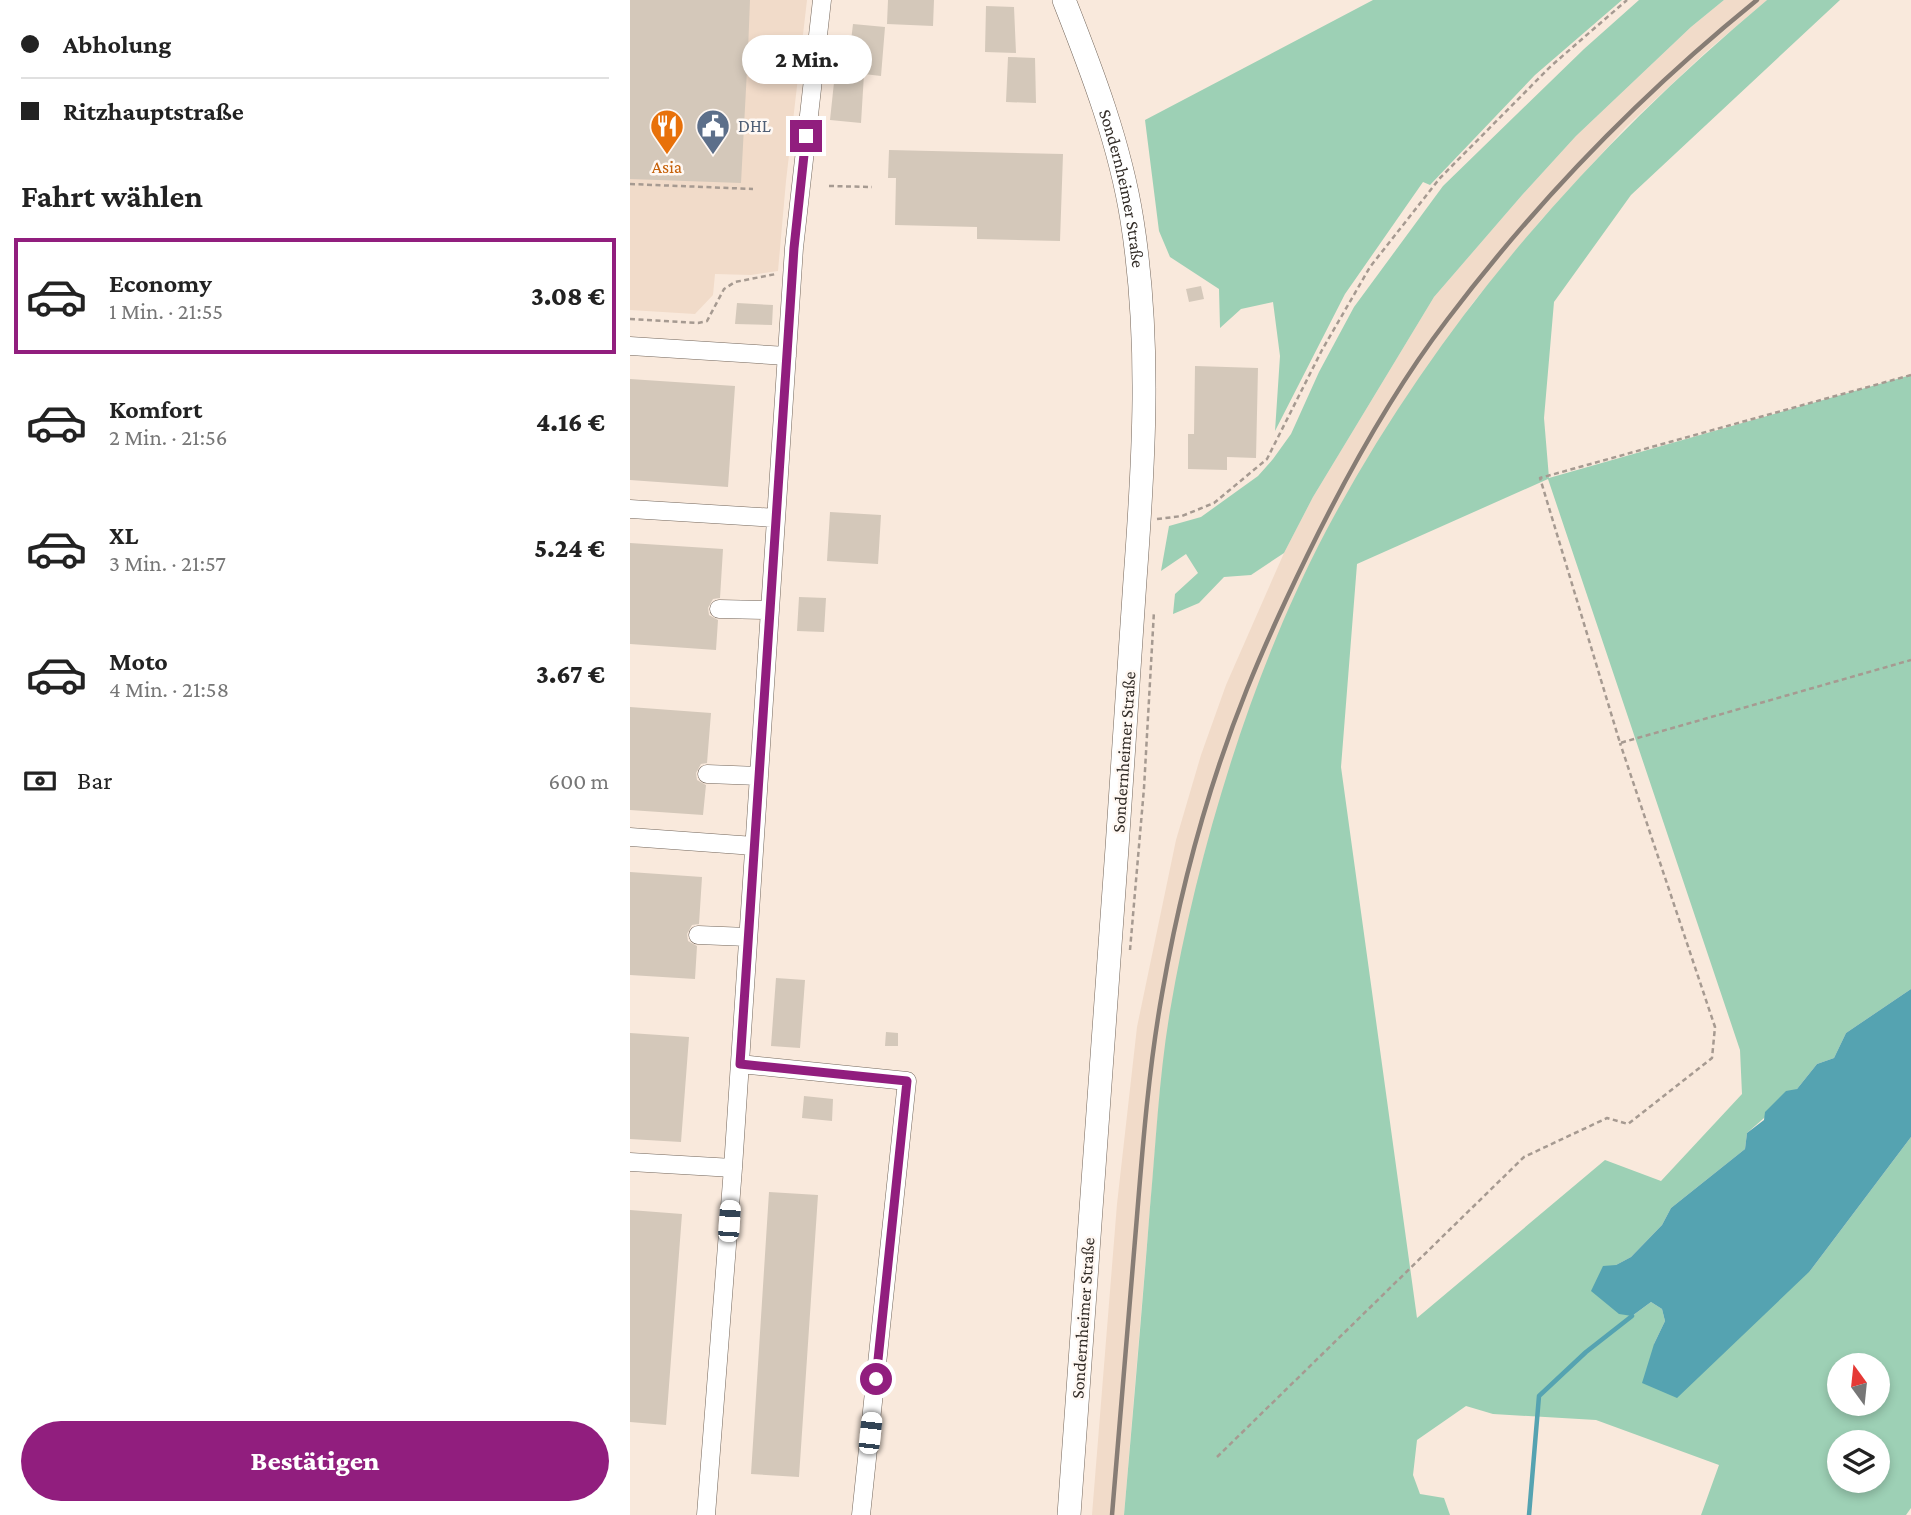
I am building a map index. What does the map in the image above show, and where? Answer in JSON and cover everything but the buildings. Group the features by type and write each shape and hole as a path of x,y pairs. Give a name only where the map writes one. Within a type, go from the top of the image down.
{"main road":[{"name":"Sondernheimer Straße","path":"1064,0 1089,64 1126,187 1139,265 1146,384 1125,738 1069,1515"}],"street":[{"path":"706,1515 733,1168 791,293 822,0"},
{"path":"630,346 787,356"},
{"path":"630,509 776,518"},
{"path":"719,609 770,610"},
{"path":"706,774 759,776"},
{"path":"630,837 754,846"},
{"path":"698,935 748,937"},
{"path":"740,1064 907,1081 861,1515"},
{"path":"630,1162 733,1168"}],"path":[{"path":"1153,520 1182,516 1214,503 1267,459 1322,350 1370,267 1440,178 1551,66 1627,0"},
{"path":"630,184 753,189"},
{"path":"829,186 872,187"},
{"path":"630,319 698,323 707,321 724,289 735,282 793,270"},
{"path":"1217,1457 1524,1157 1606,1118 1629,1124 1712,1058 1715,1027 1620,743 1540,478 1911,375"},
{"path":"1620,743 1911,660"}],"shaded area":[{"path":"630,0 807,0 778,271 751,275 715,274 713,295 695,314 630,310"},
{"path":"1724,0 1767,0 1707,51 1626,127 1541,220 1472,304 1404,401 1363,466 1292,603 1256,692 1203,859 1170,1014 1160,1091 1124,1515 1092,1515 1117,1204 1137,1027 1176,840 1201,755 1226,685 1284,553 1313,497 1434,297 1576,136 1691,27"}],"green space":[{"path":"1373,0 1622,0 1535,75 1430,185 1423,182 1345,294 1275,431 1280,356 1273,302 1241,309 1220,328 1219,289 1170,257 1159,231 1145,120"},
{"path":"1639,0 1724,0 1691,27 1576,136 1434,297 1313,497 1284,553 1251,575 1224,577 1199,603 1173,614 1175,594 1198,573 1186,554 1161,571 1169,526 1201,517 1258,476 1291,434 1319,372 1354,307 1443,186 1584,49"},
{"path":"1767,0 1840,0 1631,195 1554,302 1544,418 1549,478 1911,375 1911,989 1846,1033 1834,1058 1817,1064 1797,1089 1747,1133 1745,1149 1671,1208 1662,1225 1631,1257 1616,1265 1632,1316 1651,1302 1662,1309 1665,1321 1654,1344 1810,1271 1911,1137 1911,1508 1906,1515 1701,1515 1719,1465 1596,1420 1493,1414 1466,1406 1417,1440 1413,1475 1420,1494 1444,1498 1450,1515 1124,1515 1158,1109 1170,1011 1181,951 1211,827 1251,704 1299,586 1326,531 1369,455 1416,382 1521,244 1578,179 1701,57","holes":["1548,479 1740,1050 1742,1094 1661,1181 1605,1160 1417,1318 1341,767 1357,564"]}],"water":[{"path":"1911,989 1911,1137 1810,1271 1677,1398 1642,1383 1654,1344 1665,1321 1662,1309 1651,1302 1632,1316 1619,1314 1591,1291 1603,1266 1616,1265 1631,1257 1662,1225 1671,1208 1745,1149 1747,1133 1764,1120 1765,1112 1786,1091 1797,1089 1817,1064 1834,1058 1846,1033"}],"waterway":[{"path":"1529,1515 1539,1396 1586,1352 1632,1316"}],"railway":[{"path":"1112,1515 1144,1132 1162,994 1177,916 1208,801 1261,655 1354,464 1389,405 1447,320 1517,233 1592,151 1672,73 1757,0"}],"place":[{"name":"Asia","path":"667,156"},
{"name":"DHL","path":"713,156"}],"route":[{"path":"806,136 794,248 740,1064 907,1081 876,1379"}]}
